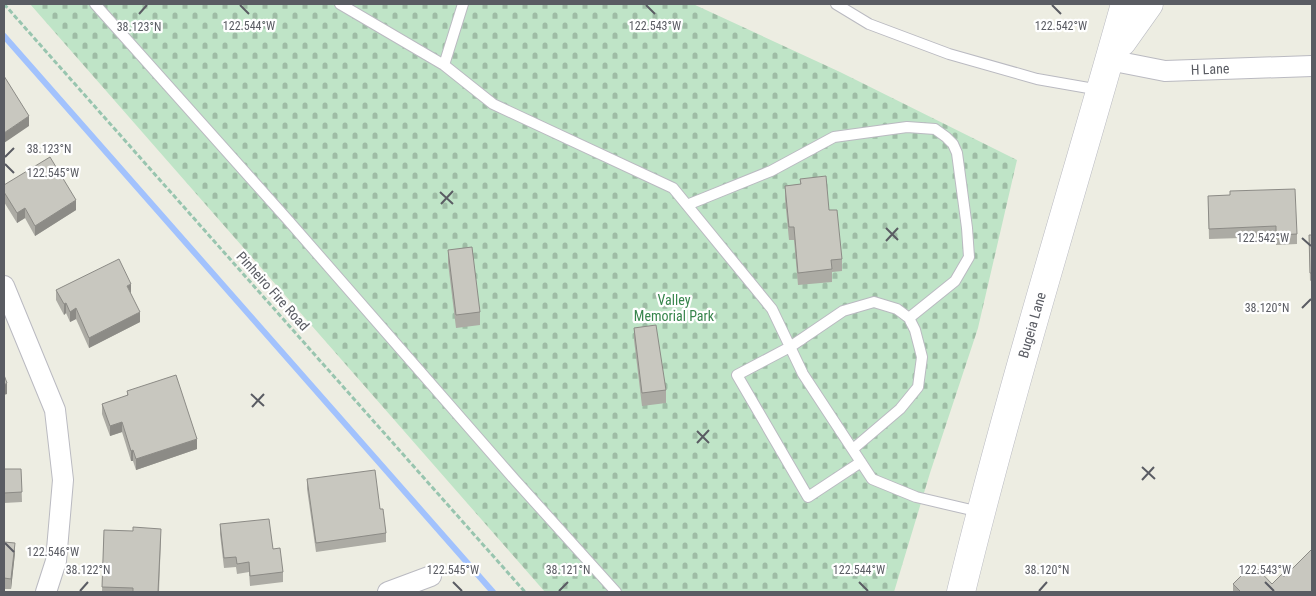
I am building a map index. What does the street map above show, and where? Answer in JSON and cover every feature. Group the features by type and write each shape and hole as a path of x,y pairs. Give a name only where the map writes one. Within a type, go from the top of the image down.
{"street":[{"name":"Bugeia Lane","path":"961,592 980,512 1013,393 1125,4"},
{"path":"1109,60 1149,4"},
{"name":"H Lane","path":"1109,60 1165,71 1312,66"},
{"path":"4,286 55,410 63,480 56,561 46,592"},
{"path":"388,592 431,576"}],"lane":[{"path":"96,4 616,592"},
{"path":"340,4 444,65 493,104 673,188 772,309 803,374 872,479 916,497 980,512"},
{"path":"444,65 463,4"},
{"path":"836,4 869,24 950,54 1037,79 1101,90"},
{"path":"687,205 771,171 834,138 907,127 935,129 953,144 957,153 969,257 955,281 909,318"},
{"path":"853,450 900,409 918,387 922,357 915,330 909,318 897,309 874,302 843,311 790,347 737,375 808,497 861,462"}],"path":[{"name":"Pinheiro Fire Road","path":"4,4 525,592"}],"green space":[{"name":"Valley Memorial Park","path":"30,4 693,4 840,72 1017,160 978,328 930,473 894,592 545,592"}],"building":[{"path":"4,76 29,116 4,133"},
{"path":"50,157 76,200 35,226 25,208 17,213 4,192 4,185"},
{"path":"826,176 829,210 837,210 842,259 831,260 832,269 798,273 794,227 789,227 785,186 801,184 800,179"},
{"path":"1295,189 1297,234 1276,235 1276,226 1209,229 1208,196 1230,195 1230,191"},
{"path":"1309,235 1312,235 1312,273 1310,273"},
{"path":"472,247 480,312 456,315 448,250"},
{"path":"119,259 131,284 127,286 140,312 89,338 76,308 70,312 56,290"},
{"path":"656,325 666,390 642,393 634,328"},
{"path":"176,375 197,439 136,459 133,450 131,451 122,422 110,426 102,404 128,395 127,391"},
{"path":"4,469 21,469 22,492 4,493"},
{"path":"375,470 380,509 383,509 386,533 316,543 307,479"},
{"path":"269,519 273,549 280,548 283,572 250,576 249,562 237,564 236,557 224,558 220,524"},
{"path":"133,527 161,529 158,592 133,592 133,588 102,587 104,530 133,531"},
{"path":"4,542 15,543 11,579 4,578"},
{"path":"1312,549 1312,592 1241,592 1233,584 1253,564 1272,584 1282,574 1284,577"}],"waterway":[{"path":"4,36 493,592"}]}
